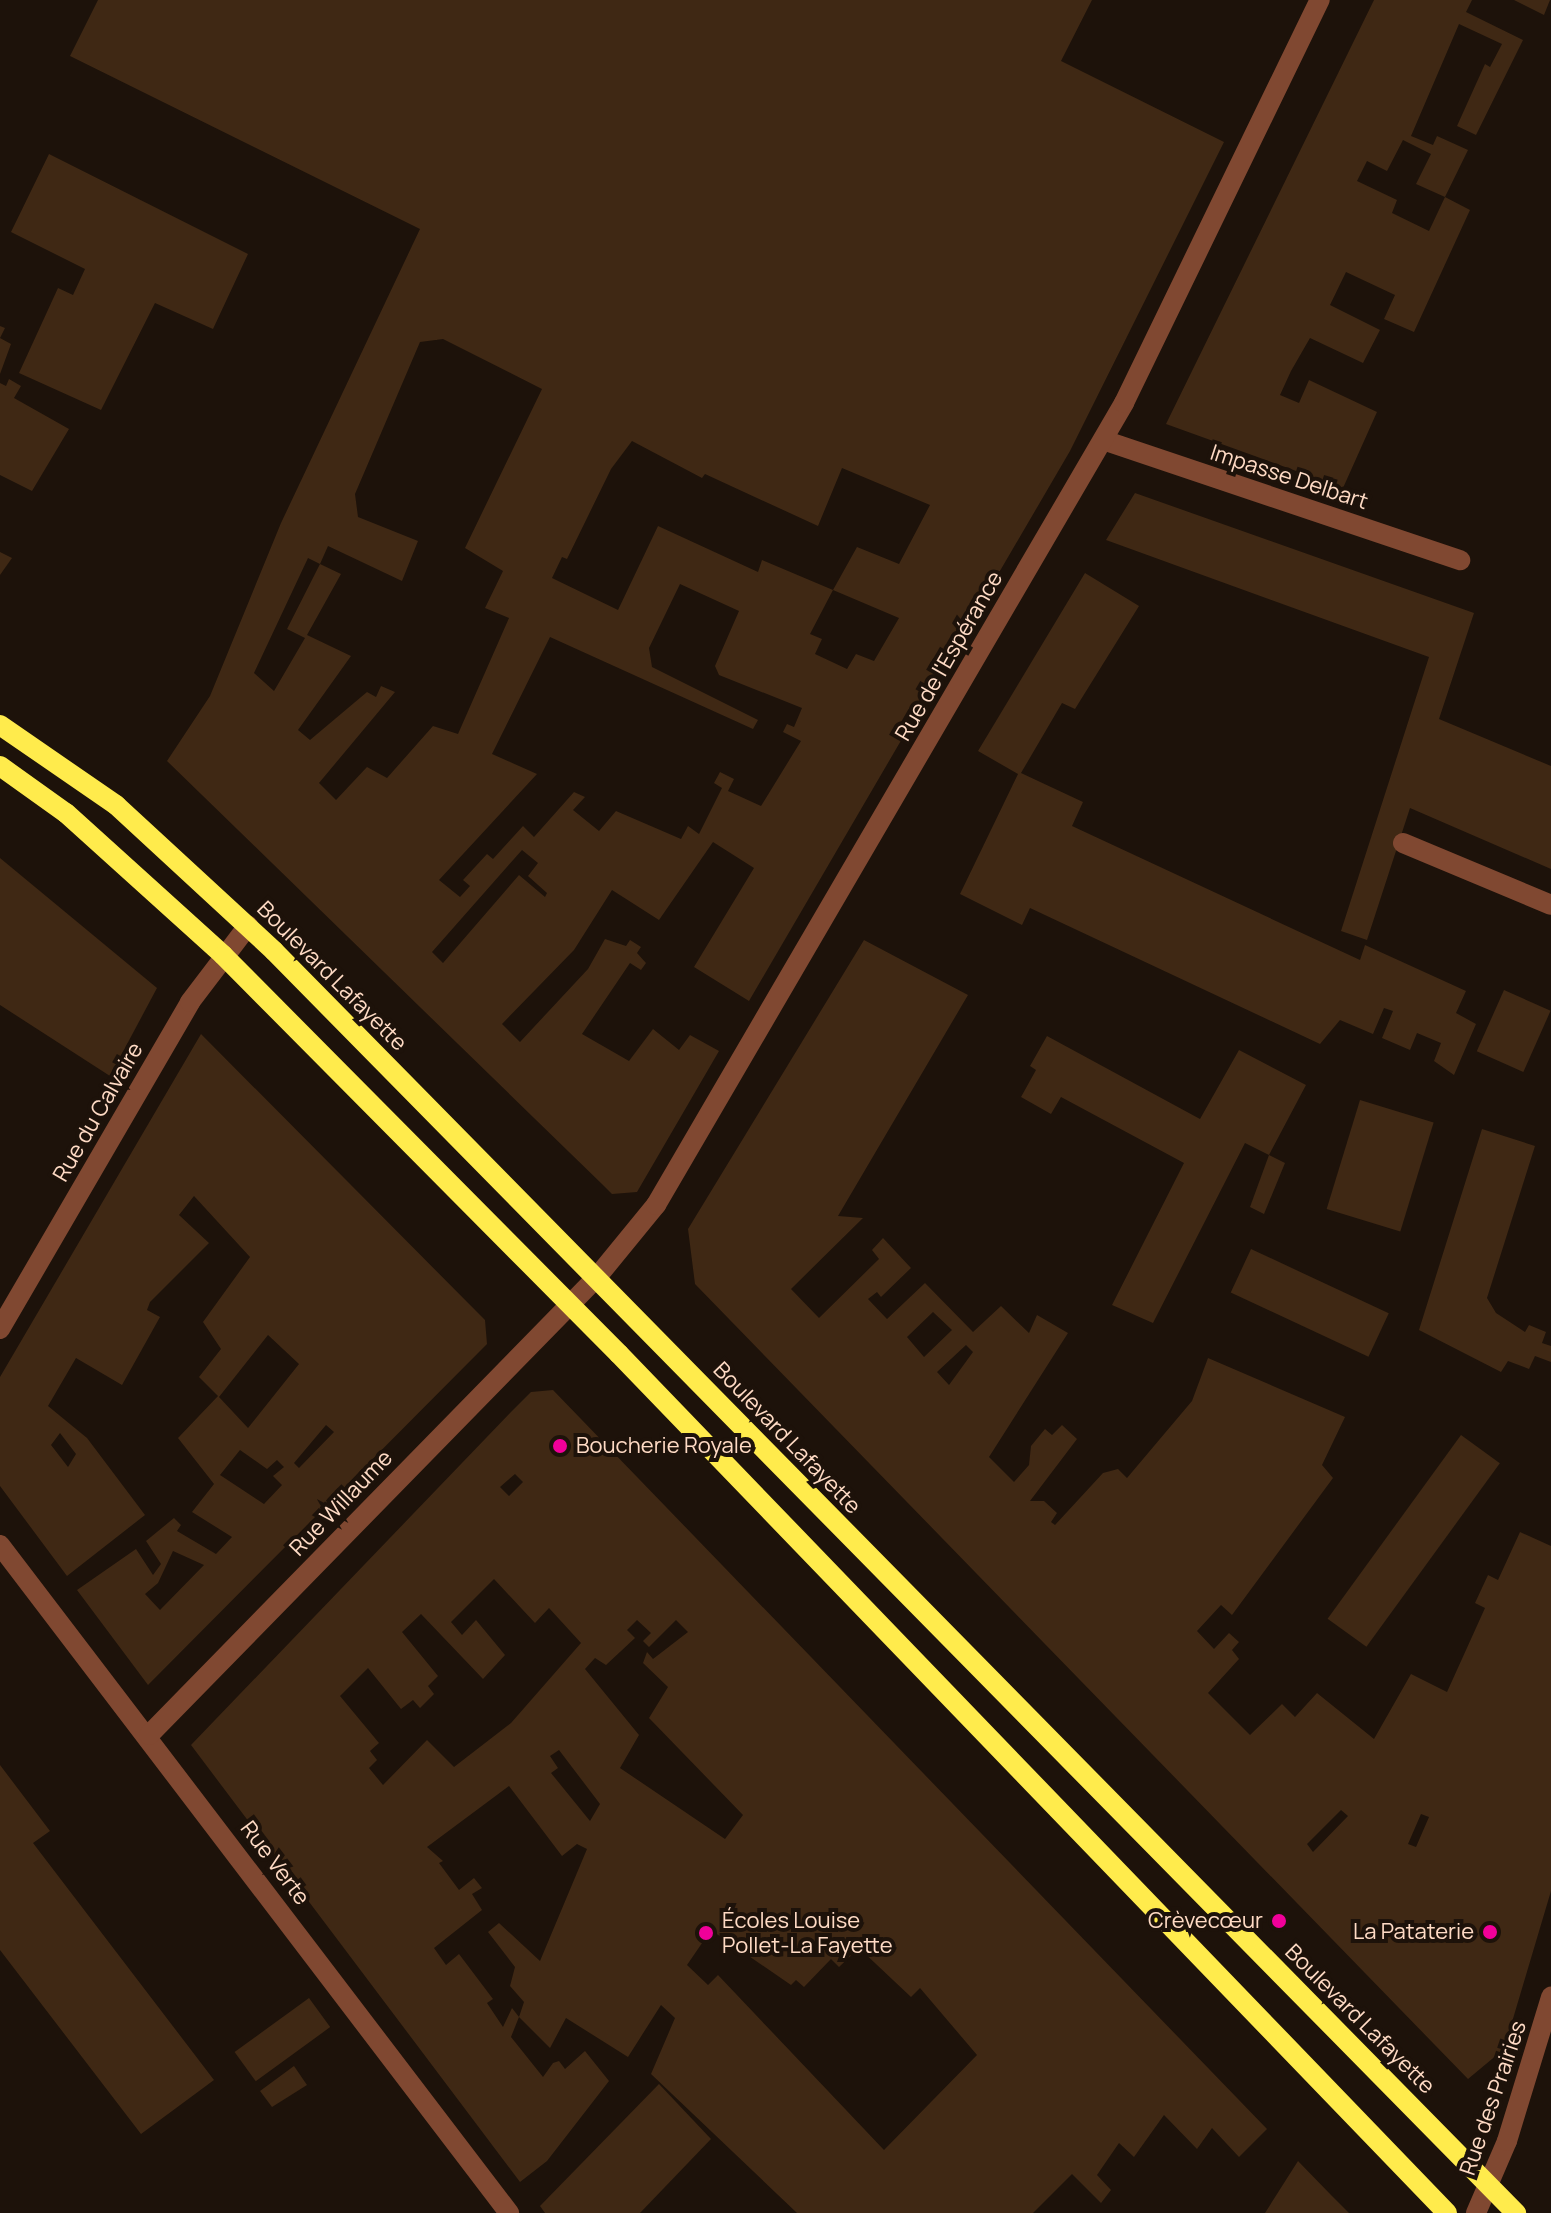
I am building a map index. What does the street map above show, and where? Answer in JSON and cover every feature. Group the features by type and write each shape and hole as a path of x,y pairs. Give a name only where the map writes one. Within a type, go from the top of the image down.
{"main road":[{"name":"Boulevard Lafayette","path":"0,725 116,805 248,926 1516,2213"},
{"path":"0,766 66,813 223,955 569,1305 1447,2213"}],"street":[{"name":"Rue de l'Espérance","path":"569,1305 597,1277 656,1205 1103,440 1162,330 1320,0"},
{"name":"Impasse Delbart","path":"1103,440 1460,560"},
{"path":"1403,843 1551,905"},
{"name":"Rue du Calvaire","path":"0,1329 190,1002 248,926"},
{"name":"Rue Willaume","path":"149,1735 569,1305"},
{"name":"Rue Verte","path":"0,1545 149,1735 509,2213"},
{"name":"Rue des Prairies","path":"1476,2213 1490,2186 1551,1997"}],"building":[{"path":"98,0 1092,0 1061,61 1224,142 1070,451 749,1001 694,967 754,868 713,842 659,920 612,890 574,950 502,1024 520,1042 588,969 605,939 626,946 630,940 641,947 637,953 646,963 641,970 630,963 582,1034 629,1061 653,1029 679,1050 690,1035 719,1051 637,1192 612,1194 167,761 210,696 281,523 420,229 70,56","holes":["443,339 542,389 465,548 503,571 485,608 509,618 458,734 433,726 387,778 367,767 336,800 319,783 395,692 381,686 376,697 367,692 310,740 298,730 351,656 307,635 341,574 320,564 328,546 402,581 418,541 358,517 355,494 420,342","632,441 702,478 705,474 818,526 842,468 930,505 899,564 857,547 833,590 762,560 758,572 658,526 618,610 552,578 562,557 567,559 611,469","308,558 320,564 287,629 305,638 274,691 254,673","680,584 739,611 715,666 719,675 802,708 794,727 787,724 783,732 801,741 761,806 728,791 734,779 720,772 714,783 722,788 699,834 688,826 681,839 616,811 599,831 573,810 585,797 574,792 534,837 523,826 493,859 487,854 463,880 470,886 460,897 439,880 537,774 492,754 550,637 753,729 758,720 652,667 649,648","833,590 899,618 874,661 856,654 847,669 815,654 822,639 810,634","522,850 538,863 528,876 547,893 545,897 519,875 443,963 432,952"]},
{"path":"1374,0 1472,0 1466,12 1523,40 1476,135 1457,126 1485,64 1490,67 1502,44 1459,24 1411,136 1433,145 1437,136 1468,150 1445,197 1470,210 1414,332 1384,319 1395,295 1346,272 1330,305 1380,330 1363,363 1310,338 1280,395 1299,403 1309,380 1377,412 1343,488 1166,424","holes":["1403,140 1431,154 1416,184 1445,197 1429,231 1392,213 1397,200 1357,181 1367,161 1387,171"]},
{"path":"1514,0 1550,0 1544,15"},
{"path":"49,154 248,254 213,329 155,303 101,410 19,373 58,288 73,295 85,269 11,232"},
{"path":"0,338 11,344 0,374"},
{"path":"9,379 21,386 14,398 69,429 32,491 0,475 0,383 6,386"},
{"path":"1135,493 1474,613 1439,719 1551,766 1551,869 1410,808 1367,940 1341,931 1429,657 1106,540"},
{"path":"0,552 12,558 0,575"},
{"path":"1085,573 1139,606 1075,709 1062,703 1021,773 1083,802 1072,826 1360,960 1365,945 1466,991 1456,1013 1476,1024 1454,1075 1434,1061 1441,1043 1417,1033 1410,1050 1382,1038 1393,1011 1384,1008 1373,1034 1340,1020 1320,1044 1030,908 1022,925 960,894 1018,774 978,751"},
{"path":"0,858 157,988 110,1076 0,1005"},
{"path":"864,940 968,995 838,1216 863,1218 791,1289 819,1318 879,1259 872,1250 883,1238 911,1268 881,1297 877,1292 868,1299 887,1319 925,1283 973,1332 1001,1306 1029,1333 1037,1315 1068,1333 989,1457 1014,1482 1029,1465 1031,1446 1045,1429 1052,1435 1062,1425 1077,1439 1030,1501 1044,1501 1057,1513 1051,1522 1055,1525 1103,1473 1118,1469 1127,1478 1192,1401 1208,1358 1345,1417 1322,1465 1333,1478 1232,1615 1221,1605 1197,1631 1214,1649 1229,1633 1239,1642 1232,1650 1239,1659 1208,1693 1250,1735 1282,1704 1295,1717 1317,1693 1374,1739 1411,1674 1447,1692 1485,1608 1475,1603 1488,1575 1498,1580 1520,1532 1551,1546 1551,1891 1504,2049 1468,2079 695,1284 688,1229","holes":["933,1312 952,1330 924,1357 907,1337","966,1345 973,1352 949,1385 937,1372","1341,1810 1348,1816 1313,1852 1307,1844","1421,1814 1429,1817 1416,1847 1408,1844"]},
{"path":"1504,990 1551,1011 1523,1072 1477,1051"},
{"path":"201,1034 485,1320 487,1344 148,1685 77,1590 136,1549 153,1575 161,1564 146,1541 174,1518 181,1525 177,1531 216,1554 232,1537 192,1512 214,1484 178,1438 218,1396 199,1377 221,1349 203,1322 250,1257 194,1196 179,1215 209,1243 150,1302 147,1310 160,1317 122,1385 76,1358 48,1406 87,1438 145,1515 67,1576 0,1486 0,1377","holes":["268,1335 299,1364 248,1428 219,1397","326,1425 334,1432 299,1468 294,1463","60,1433 76,1454 68,1467 51,1445","240,1450 267,1469 277,1460 284,1467 273,1476 282,1485 264,1504 220,1475","173,1551 204,1565 160,1610 145,1594 158,1583"]},
{"path":"1047,1036 1200,1119 1239,1050 1306,1085 1269,1155 1245,1143 1153,1323 1112,1305 1184,1163 1061,1097 1051,1114 1021,1097 1036,1070 1030,1066"},
{"path":"1360,1100 1434,1123 1400,1232 1327,1209"},
{"path":"1482,1129 1535,1146 1487,1298 1496,1313 1525,1332 1529,1325 1546,1332 1542,1343 1551,1346 1551,1362 1535,1356 1529,1369 1508,1361 1501,1372 1419,1330"},
{"path":"1269,1155 1285,1163 1264,1214 1250,1207"},
{"path":"1251,1249 1389,1313 1368,1357 1231,1293"},
{"path":"553,1390 1267,2129 1239,2157 1212,2128 1197,2149 1164,2115 1134,2157 1119,2143 1097,2175 1111,2190 1101,2203 1072,2174 1033,2213 797,2213 651,2074 675,2018 661,2005 628,2057 566,2018 550,2048 519,2017 511,2037 543,2077 553,2063 559,2061 565,2069 585,2051 609,2081 547,2161 520,2182 191,1745 531,1392","holes":["515,1474 523,1482 509,1496 500,1487","494,1579 535,1623 549,1608 581,1643 511,1723 454,1767 427,1740 383,1785 369,1768 377,1760 370,1751 379,1743 340,1696 368,1668 401,1709 413,1700 420,1708 434,1694 428,1686 438,1676 402,1632 421,1614 483,1679 505,1655 476,1620 462,1635 451,1622","637,1620 651,1633 643,1641 649,1647 676,1620 688,1632 653,1659 647,1652 643,1663 668,1687 649,1718 743,1815 725,1839 620,1768 639,1735 585,1669 595,1658 606,1665 635,1638 627,1630","559,1750 600,1804 590,1821 551,1773 558,1768 550,1756","509,1786 562,1856 577,1844 587,1849 540,1961 499,1923 488,1932 515,1967 510,1986 524,2002 519,2017 512,2008 503,2027 487,2003 493,1999 459,1954 446,1965 434,1948 482,1910 472,1894 482,1888 474,1878 459,1890 439,1863 443,1861 427,1847","711,1930 791,1985 796,1980 804,1987 831,1959 839,1967 859,1948 911,1997 920,1988 977,2055 884,2150 718,1975 708,1985 687,1965"]},
{"path":"1461,1435 1500,1463 1366,1647 1328,1619"},
{"path":"0,1765 50,1831 33,1843 214,2080 141,2134 0,1950"},
{"path":"309,1998 330,2027 256,2081 235,2052"},
{"path":"294,2066 307,2085 272,2107 260,2091"},
{"path":"659,2084 711,2139 640,2213 545,2213 540,2206"},
{"path":"1298,2161 1332,2196 1349,2213 1265,2213"}],"place":[{"name":"Boucherie Royale","path":"560,1446"},
{"name":"Crèvecœur","path":"1279,1921"},
{"name":"La Pataterie","path":"1490,1932"},
{"name":"Écoles Louise Pollet-La Fayette","path":"706,1933"}]}
